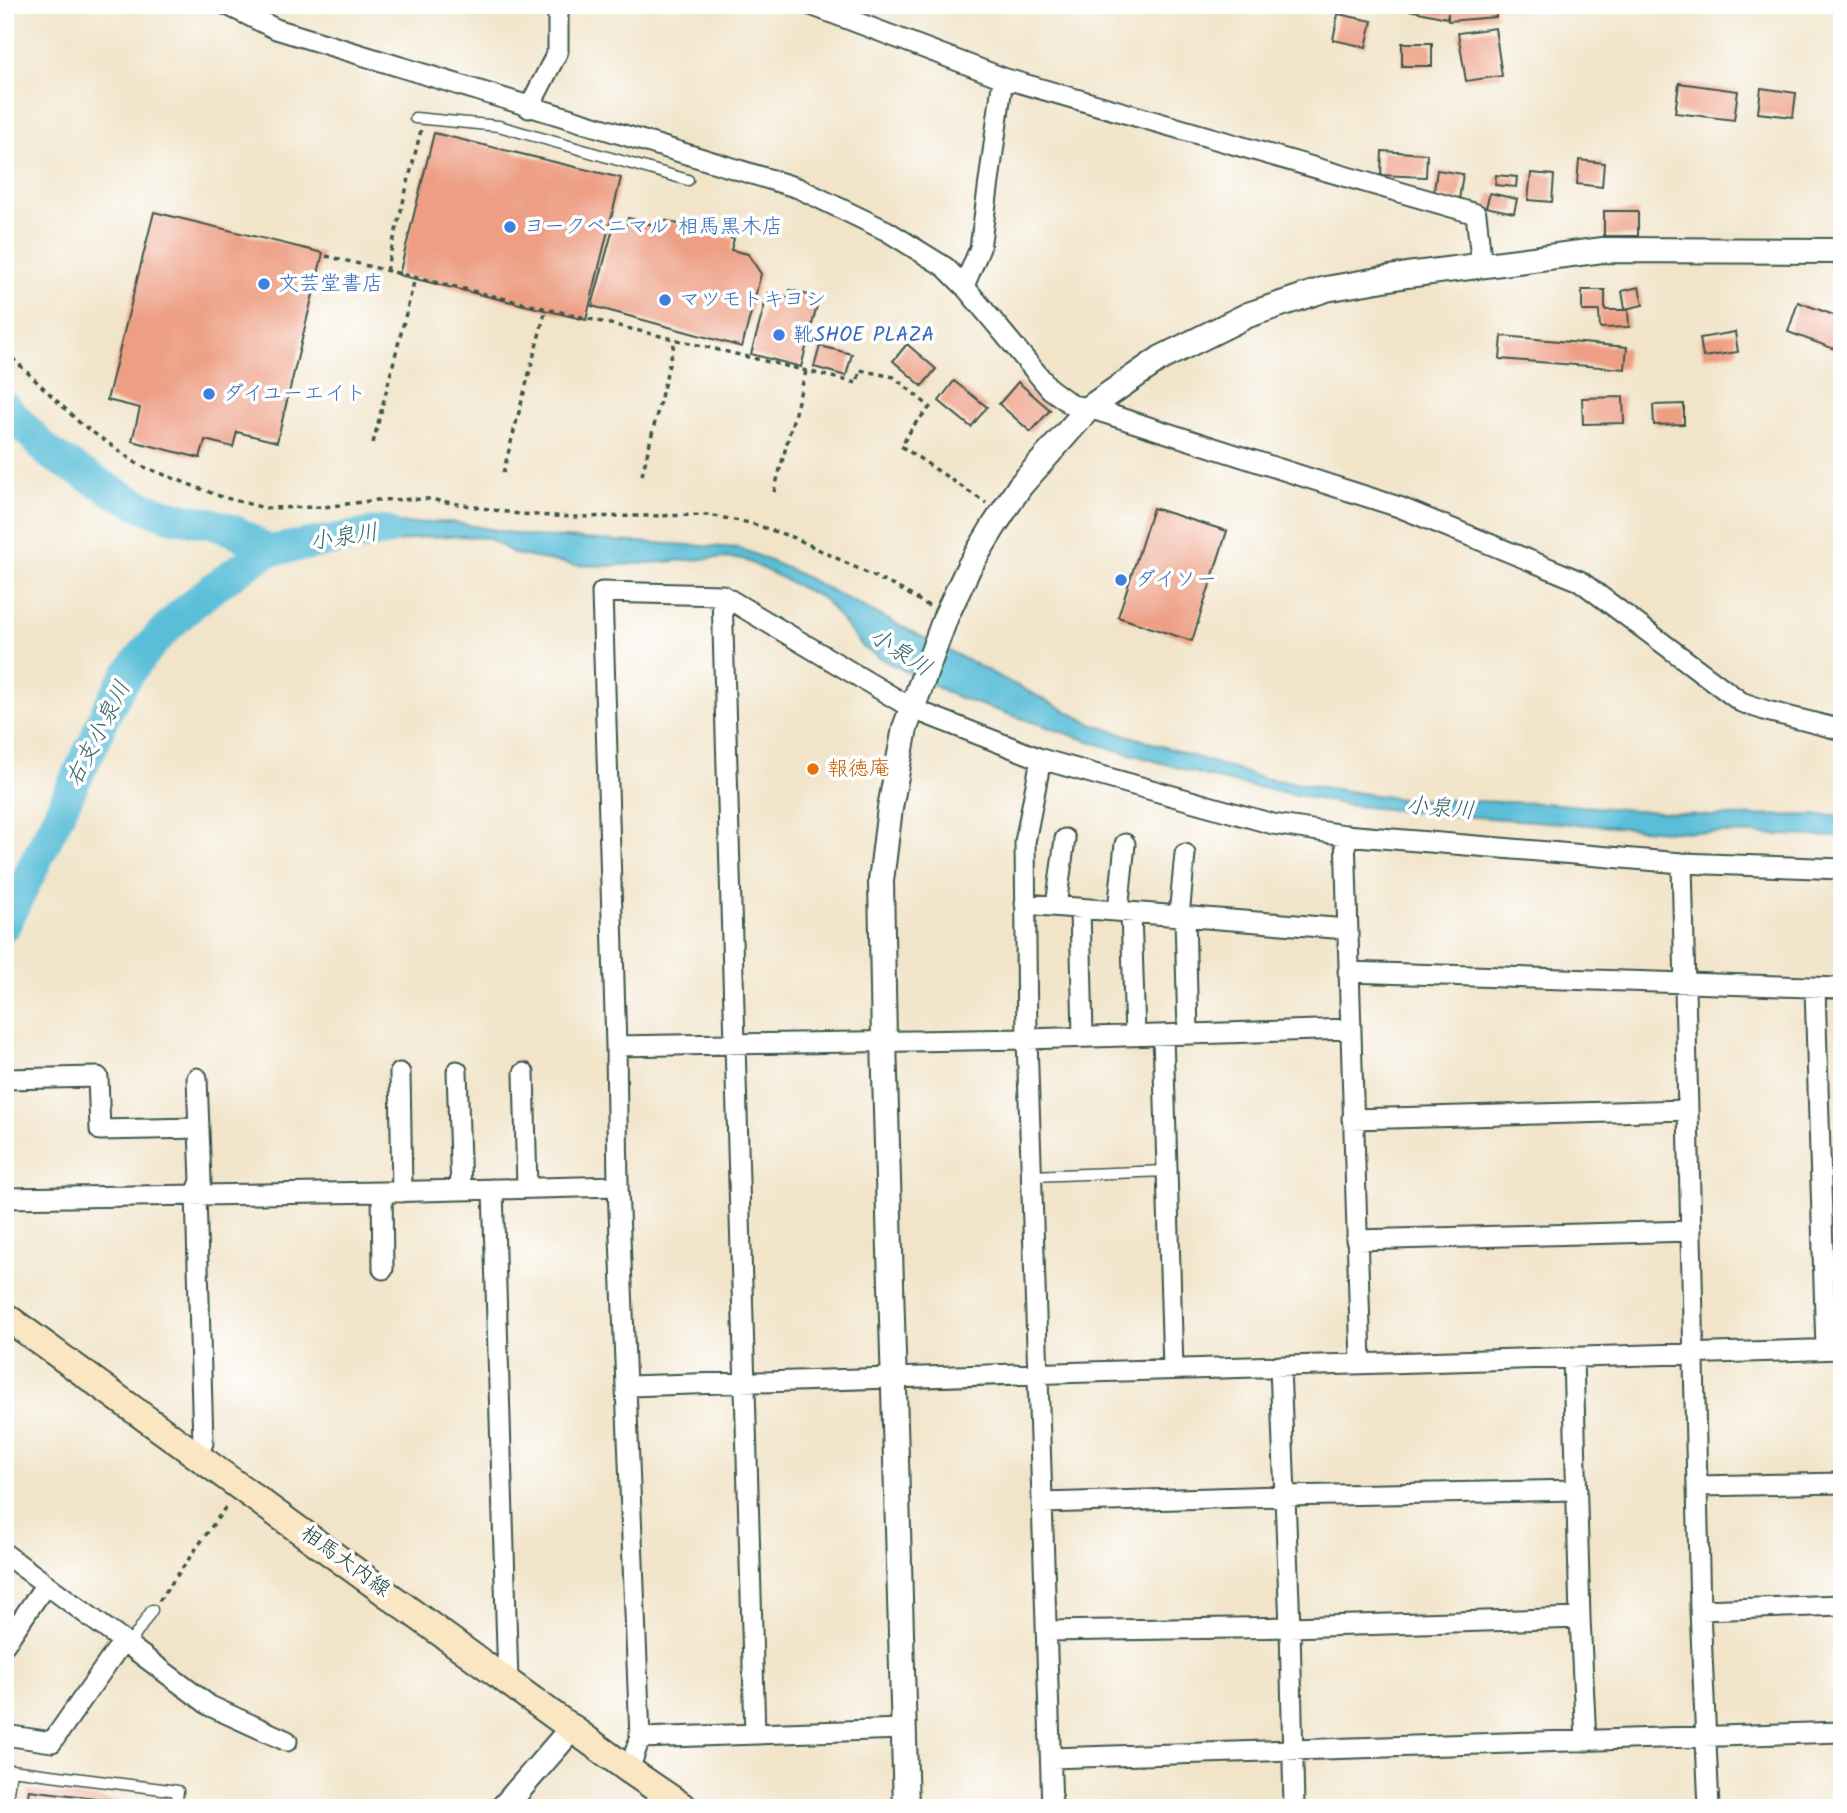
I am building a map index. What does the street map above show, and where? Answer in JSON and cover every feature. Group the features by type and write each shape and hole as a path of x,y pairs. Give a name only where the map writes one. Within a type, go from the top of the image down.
{"main road":[{"name":"相馬大内線","path":"6,1319 685,1808"}],"street":[{"path":"227,5 276,29 798,188 887,231 945,267 1050,389 1072,405 1089,408 1399,507 1580,582 1741,702 1842,730"},
{"path":"529,108 558,51 558,5"},
{"path":"811,5 1003,78 1476,214 1482,267"},
{"path":"964,286 980,248 1003,78"},
{"path":"906,1808 881,881 890,808 905,728 946,616 969,567 1020,486 1089,408 1161,358 1248,315 1326,289 1407,275 1603,250 1842,251"},
{"path":"629,1770 640,1738 618,1186 602,592 722,595 916,699 1041,759 1273,824 1345,835 1682,863 1842,869"},
{"path":"722,595 755,1734"},
{"path":"1041,759 1025,842 1025,904 1031,1176 1052,1808"},
{"path":"1345,835 1361,1363"},
{"path":"1056,906 1065,839"},
{"path":"1125,844 1125,912 1135,1036"},
{"path":"1185,854 1182,916 1188,1034"},
{"path":"1682,863 1700,1610 1709,1808"},
{"path":"1025,904 1347,929"},
{"path":"1080,908 1083,1037"},
{"path":"1348,972 1842,988"},
{"path":"628,1385 1834,1349 1815,988"},
{"path":"616,1046 1027,1039 1350,1029"},
{"path":"1163,1035 1173,1369"},
{"path":"457,1071 461,1190"},
{"path":"400,1073 402,1192"},
{"path":"524,1073 527,1188"},
{"path":"5,1079 98,1077 100,1130 199,1128"},
{"path":"197,1078 201,1181 196,1194 203,1443 197,1454"},
{"path":"1352,1119 1688,1110"},
{"path":"5,1198 618,1186"},
{"path":"493,1189 508,1681"},
{"path":"382,1192 383,1269"},
{"path":"1356,1240 1690,1231"},
{"path":"1573,1357 1586,1741"},
{"path":"1280,1366 1294,1808"},
{"path":"1698,1486 1842,1483"},
{"path":"1042,1503 1577,1490"},
{"path":"5,1553 210,1706 287,1741"},
{"path":"5,1644 46,1584"},
{"path":"1700,1610 1842,1605"},
{"path":"1047,1631 1580,1618"},
{"path":"5,1735 52,1742 126,1643"},
{"path":"503,1808 573,1727"},
{"path":"640,1738 902,1729"},
{"path":"1051,1758 1842,1732"}],"lane":[{"path":"419,118 499,126 688,180"},
{"path":"1031,1176 1167,1171"},
{"path":"126,1643 152,1610"},
{"path":"6,1808 11,1770 178,1791 176,1808"}],"path":[{"path":"386,271 419,118"},
{"path":"326,256 857,383 860,370 894,377 930,407 901,446 988,504"},
{"path":"373,443 415,278"},
{"path":"503,473 546,309"},
{"path":"642,475 675,340"},
{"path":"5,351 81,424 139,466 222,497 265,508 428,499 519,514 571,517 709,515 750,523 795,538 900,589 946,616"},
{"path":"774,492 806,371"},
{"path":"152,1610 240,1486"}],"water":[{"path":"451,522 529,536 740,548 791,570 1092,724 1262,778 1401,799 1543,803 1711,816 1842,815 1842,837 1668,831 1435,814 1347,805 1221,780 1113,749 957,697 864,648 824,599 743,559 716,558 607,566 574,565 515,554 488,538 457,536 423,537 343,553 347,525"}],"building":[{"path":"1410,5 1495,5 1496,17 1448,21 1448,13 1447,18 1409,10"},
{"path":"1338,14 1372,21 1366,47 1333,40"},
{"path":"1495,28 1502,76 1466,81 1458,33"},
{"path":"1402,43 1432,43 1432,66 1402,66"},
{"path":"1679,83 1738,91 1734,120 1675,113"},
{"path":"1761,88 1796,93 1793,117 1758,113"},
{"name":"ヨークベニマル 相馬黒木店","path":"434,133 621,178 586,320 399,275"},
{"path":"1382,151 1427,154 1426,177 1381,175"},
{"path":"1579,160 1604,163 1602,187 1577,184"},
{"path":"1437,170 1463,174 1459,200 1433,197"},
{"path":"1531,173 1554,175 1552,202 1528,200"},
{"path":"1496,175 1517,177 1516,187 1495,185"},
{"path":"1490,193 1517,199 1514,213 1486,207"},
{"path":"1604,211 1638,211 1638,236 1604,236"},
{"path":"154,212 323,253 277,442 237,432 233,447 205,440 200,458 132,441 140,408 107,400"},
{"path":"628,218 660,227 663,220 734,239 731,250 748,254 761,274 742,347 592,306 614,225 626,228"},
{"path":"1639,287 1643,305 1625,309 1622,291"},
{"path":"790,290 819,298 801,367 751,354 768,293 788,298"},
{"path":"1582,290 1605,290 1605,310 1628,310 1629,327 1600,328 1599,311 1582,311"},
{"path":"1798,302 1842,318 1842,336 1837,350 1788,332"},
{"path":"1735,332 1738,352 1703,357 1700,338"},
{"path":"1502,336 1627,347 1625,369 1500,359"},
{"path":"907,344 936,369 922,386 893,361"},
{"path":"820,346 852,354 846,376 814,367"},
{"path":"954,381 987,407 971,427 939,401"},
{"path":"1018,382 1050,410 1031,432 999,404"},
{"path":"1623,397 1624,423 1583,424 1582,398"},
{"path":"1684,404 1684,424 1654,425 1653,405"},
{"path":"1153,508 1227,531 1192,641 1118,617"},
{"path":"29,1790 160,1806 160,1808 26,1808"}],"waterway":[{"name":"小泉川","path":"5,407 50,454 116,493 144,507 174,517 210,523 237,532 268,551 386,531"},
{"name":"右支小泉川","path":"5,925 109,707 125,679 144,653 190,607 268,551"}],"place":[{"name":"ヨークベニマル 相馬黒木店","path":"510,227"},
{"name":"文芸堂書店","path":"264,284"},
{"name":"マツモトキヨシ","path":"665,300"},
{"name":"靴SHOE PLAZA","path":"779,335"},
{"name":"ダイユーエイト","path":"209,394"},
{"name":"ダイソー","path":"1121,580"},
{"name":"報徳庵","path":"813,769"}]}
